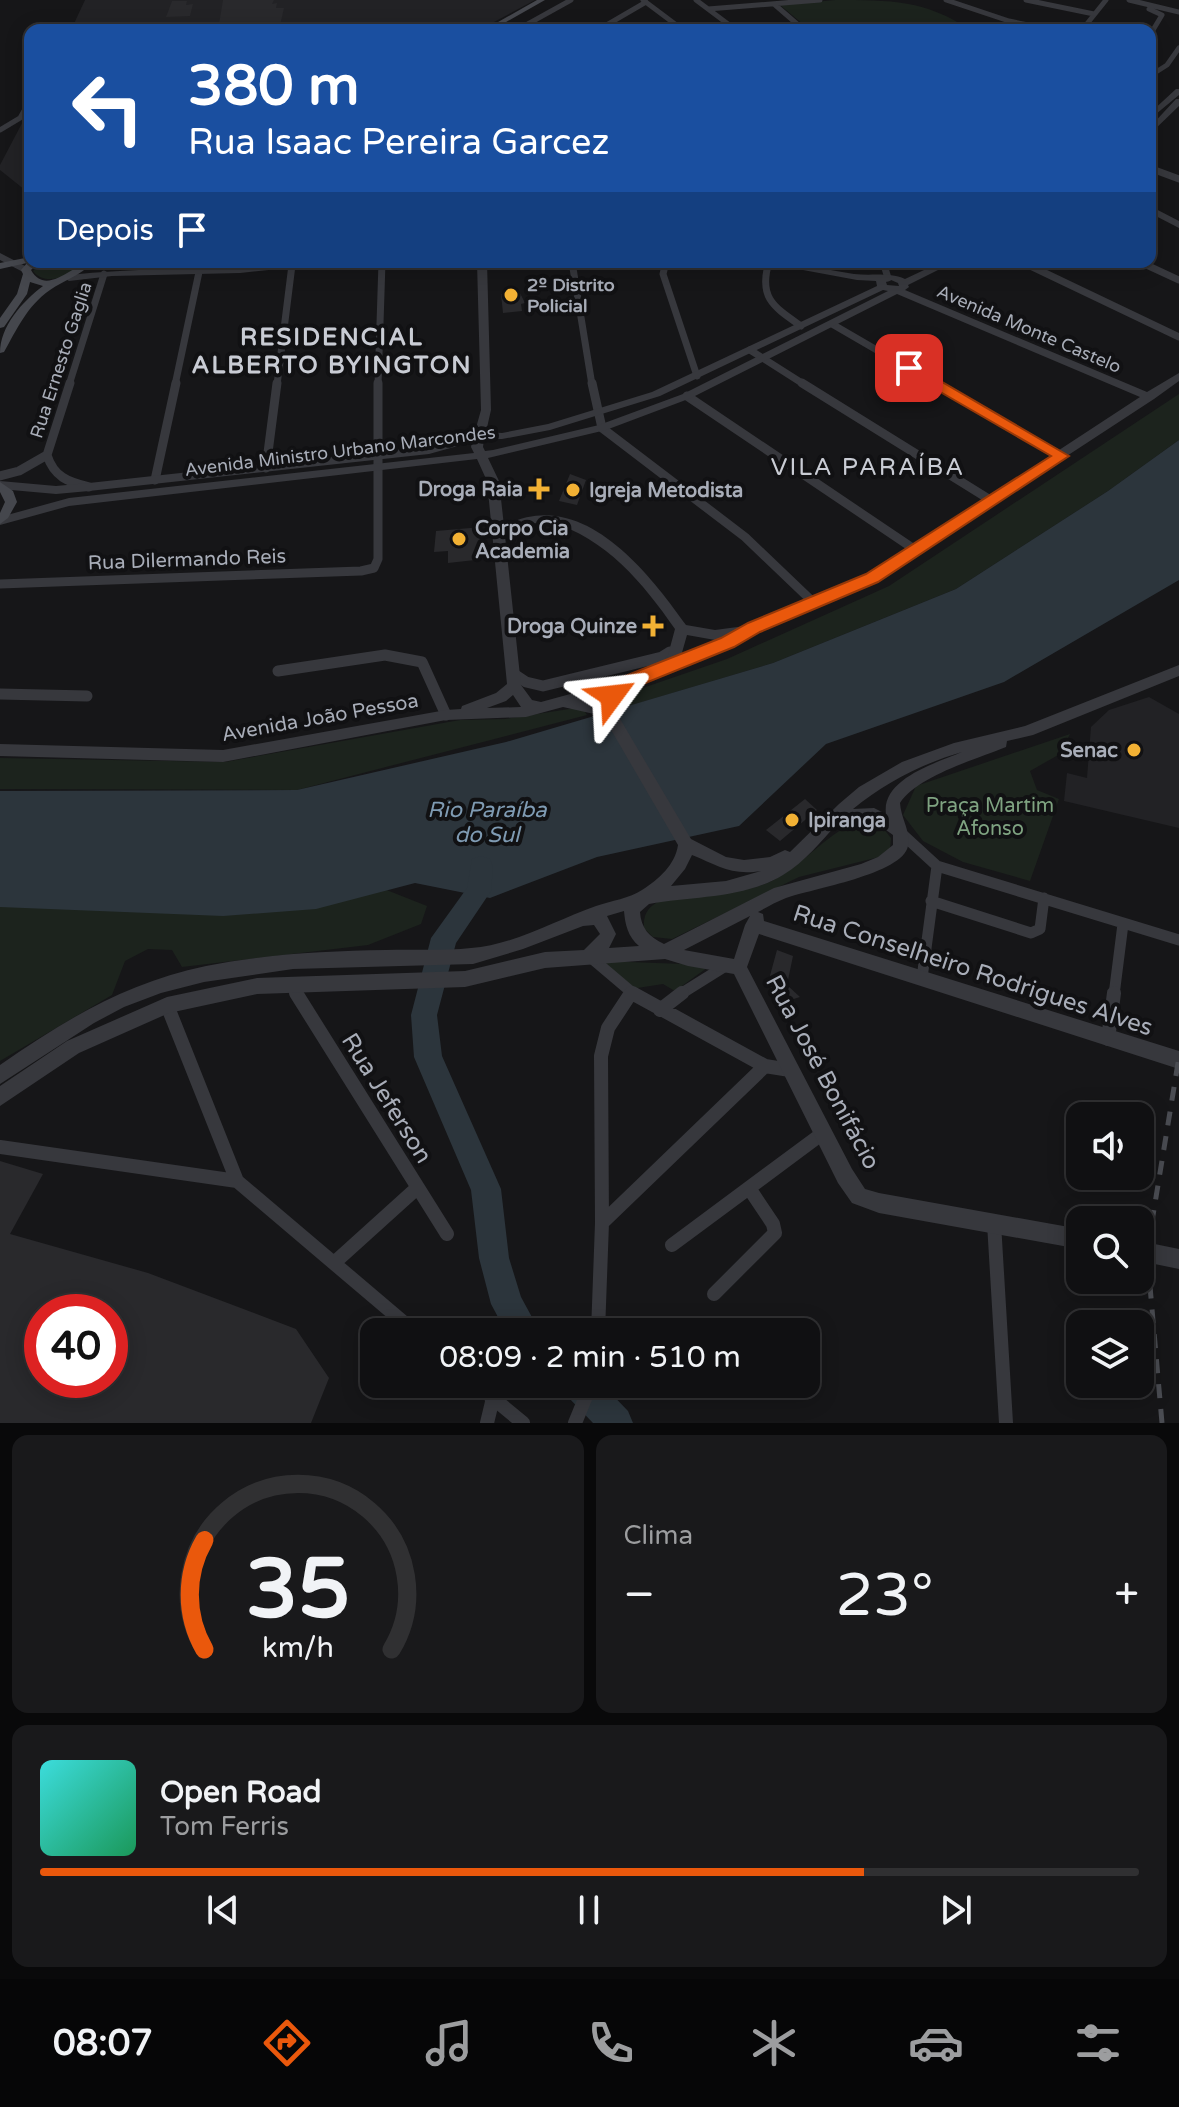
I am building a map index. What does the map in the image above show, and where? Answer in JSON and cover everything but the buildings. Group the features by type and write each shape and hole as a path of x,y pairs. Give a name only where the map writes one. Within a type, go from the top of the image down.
{"main road":[{"path":"498,24 542,0"},
{"path":"513,24 556,0"},
{"path":"0,325 22,294 29,268"},
{"path":"30,268 40,282 64,280"},
{"path":"0,350 35,296 80,268"},
{"path":"0,485 9,491 12,500 9,510 0,520"}],"street":[{"path":"528,24 571,0"},
{"path":"696,0 728,24"},
{"path":"708,9 820,0"},
{"path":"946,0 1024,24"},
{"path":"1026,0 1094,14"},
{"path":"1086,24 1106,0"},
{"path":"1129,0 1179,12"},
{"path":"608,24 644,1 675,24"},
{"path":"1142,3 1142,6 1162,15 1156,25"},
{"path":"774,4 797,24"},
{"path":"633,9 656,9"},
{"path":"1156,72 1167,65 1179,48"},
{"path":"1156,112 1179,91"},
{"path":"1156,126 1179,101"},
{"path":"0,130 11,126 24,111"},
{"path":"0,123 11,126"},
{"path":"1156,170 1179,179"},
{"path":"1156,205 1179,218"},
{"path":"1156,212 1179,225"},
{"path":"0,255 4,267"},
{"path":"0,255 24,265"},
{"path":"94,268 108,274"},
{"path":"64,280 108,274 252,268"},
{"path":"266,468 292,268"},
{"path":"376,462 382,268"},
{"path":"482,268 486,410 477,447 493,481 508,647 514,680 527,704 543,708"},
{"path":"573,268 597,414 602,428 745,537 813,602"},
{"path":"664,268 663,274 697,376"},
{"path":"767,268 763,292 776,307 801,326"},
{"name":"Avenida Monte Castelo","path":"809,268 893,284 1154,394"},
{"path":"886,268 893,284"},
{"name":"Avenida Ministro Urbano Marcondes","path":"0,485 56,490 266,468 493,454 602,428 687,396 832,324 920,268"},
{"name":"Avenida Ministro Urbano Marcondes","path":"0,520 69,502 376,462 597,414 656,394 934,268"},
{"path":"1035,268 1179,337"},
{"path":"1153,268 1179,280"},
{"path":"155,480 199,272"},
{"name":"Rua Ernesto Gaglia","path":"47,455 108,274"},
{"path":"832,324 1061,456"},
{"path":"750,350 992,501"},
{"path":"495,503 511,516 523,519 553,518 572,522 627,562 655,589 682,629 715,635 754,627 872,578 1179,376"},
{"path":"687,396 917,551"},
{"path":"486,410 506,441 493,481"},
{"path":"0,476 19,471 47,455 54,474 68,482 89,487"},
{"name":"Rua Dilermando Reis","path":"0,584 361,571 374,568 378,559 376,462"},
{"path":"497,535 523,519"},
{"name":"Avenida João Pessoa","path":"0,750 223,756 451,715 526,712 665,669 727,643 754,627"},
{"path":"665,669 682,629"},
{"path":"514,680 543,686 662,657 676,649"},
{"path":"278,671 385,655 422,662 451,715"},
{"path":"0,1097 73,1047 167,1005 217,992 257,986 465,979 545,960 664,952 780,893 883,862 900,848 901,833 893,813 894,800 904,786 1028,731 1179,670"},
{"name":"Avenida João Pessoa","path":"451,715 501,697 514,680"},
{"path":"621,685 612,696 609,713 685,842 686,858 676,872 632,909 630,921 634,933 641,942 664,952 733,966"},
{"path":"0,694 87,696"},
{"path":"560,702 609,713"},
{"path":"0,1075 66,1031 119,1002 228,968 473,956 502,950 600,909 749,883 777,870 836,817 891,774 922,758 957,746 1028,731"},
{"path":"836,817 874,814 901,833 937,866 1179,940"},
{"path":"685,842 723,863 744,867 772,863 803,849"},
{"path":"922,978 937,866"},
{"path":"931,901 1031,933 1040,929 1044,898"},
{"path":"660,1010 667,1002 733,966 768,899"},
{"path":"561,925 592,916 601,920 608,934 589,956"},
{"path":"1108,1039 1123,924"},
{"name":"Rua Conselheiro Rodrigues Alves","path":"753,925 1179,1060"},
{"path":"589,956 631,992 660,1010 765,1066 790,1070"},
{"name":"Rua José Bonifácio","path":"733,966 859,1196 879,1203 1066,1236"},
{"name":"Rua Jeferson","path":"291,985 447,1234"},
{"path":"599,1318 602,1223 601,1056 608,1028 631,992"},
{"path":"167,1005 237,1181 399,1318"},
{"path":"602,1223 673,1158 765,1066"},
{"path":"672,1245 823,1133"},
{"path":"0,1147 237,1181"},
{"path":"334,1263 417,1188"},
{"path":"714,1294 775,1233 773,1224 749,1188"},
{"path":"994,1223 1006,1423"},
{"path":"1154,1254 1179,1259"},
{"path":"487,1423 493,1398 523,1423"},
{"path":"575,1423 586,1398"}],"shaded area":[{"path":"85,0 535,0 490,24 74,24"},
{"path":"24,119 24,189 0,170"},
{"name":"Senac","path":"1149,697 1179,714 1179,828 1064,801 1067,773 1087,778 1091,727 1109,710"}],"green space":[{"path":"874,0 923,7 960,24 803,24 780,5"},
{"path":"36,268 77,268 63,277 50,279 33,271"},
{"path":"1179,394 1179,440 1108,491 956,589 773,663 622,708 623,699 631,692 727,659 889,586"},
{"path":"582,707 587,715 297,790 0,789 0,758 225,762 460,720 505,719"},
{"name":"Praça Martim Afonso","path":"1070,734 1060,754 1030,771 1037,790 1059,799 1030,881 963,862 923,841 903,815 916,786"},
{"path":"868,820 883,828 891,838 890,849 879,857 799,877 672,939 653,937 644,928 648,910 662,899 762,885 790,870 841,830"},
{"path":"379,887 427,906 421,924 368,945 182,967 172,950 148,949 125,961 112,995 0,1061 0,896"},
{"path":"602,961 711,965 675,991 663,984 631,989"}],"water":[{"name":"Rio Paraíba do Sul","path":"1179,440 1179,580 1004,682 826,744 739,826 597,857 490,898 415,883 316,909 223,916 0,907 0,791 297,790 506,742 773,663 956,589 1108,491"}],"waterway":[{"path":"481,867 479,891 444,938 424,1015 428,1057 486,1189 494,1258 507,1304 516,1318"},
{"path":"592,1398 616,1423"}],"railway":[{"path":"1162,1423 1147,1252 1179,1057"}],"place":[{"name":"2º Distrito Policial","path":"511,295"},
{"name":"Droga Raia","path":"539,489"},
{"name":"Igreja Metodista","path":"573,490"},
{"name":"Corpo Cia Academia","path":"459,539"},
{"name":"Droga Quinze","path":"653,626"},
{"name":"Senac","path":"1134,750"},
{"name":"Ipiranga","path":"792,820"}],"district":[{"name":"RESIDENCIAL ALBERTO BYINGTON","path":"332,351"},
{"name":"VILA PARAÍBA","path":"868,467"}],"route":[{"path":"612,696 621,685 727,643 754,627 872,578 1061,456 909,368"}]}
